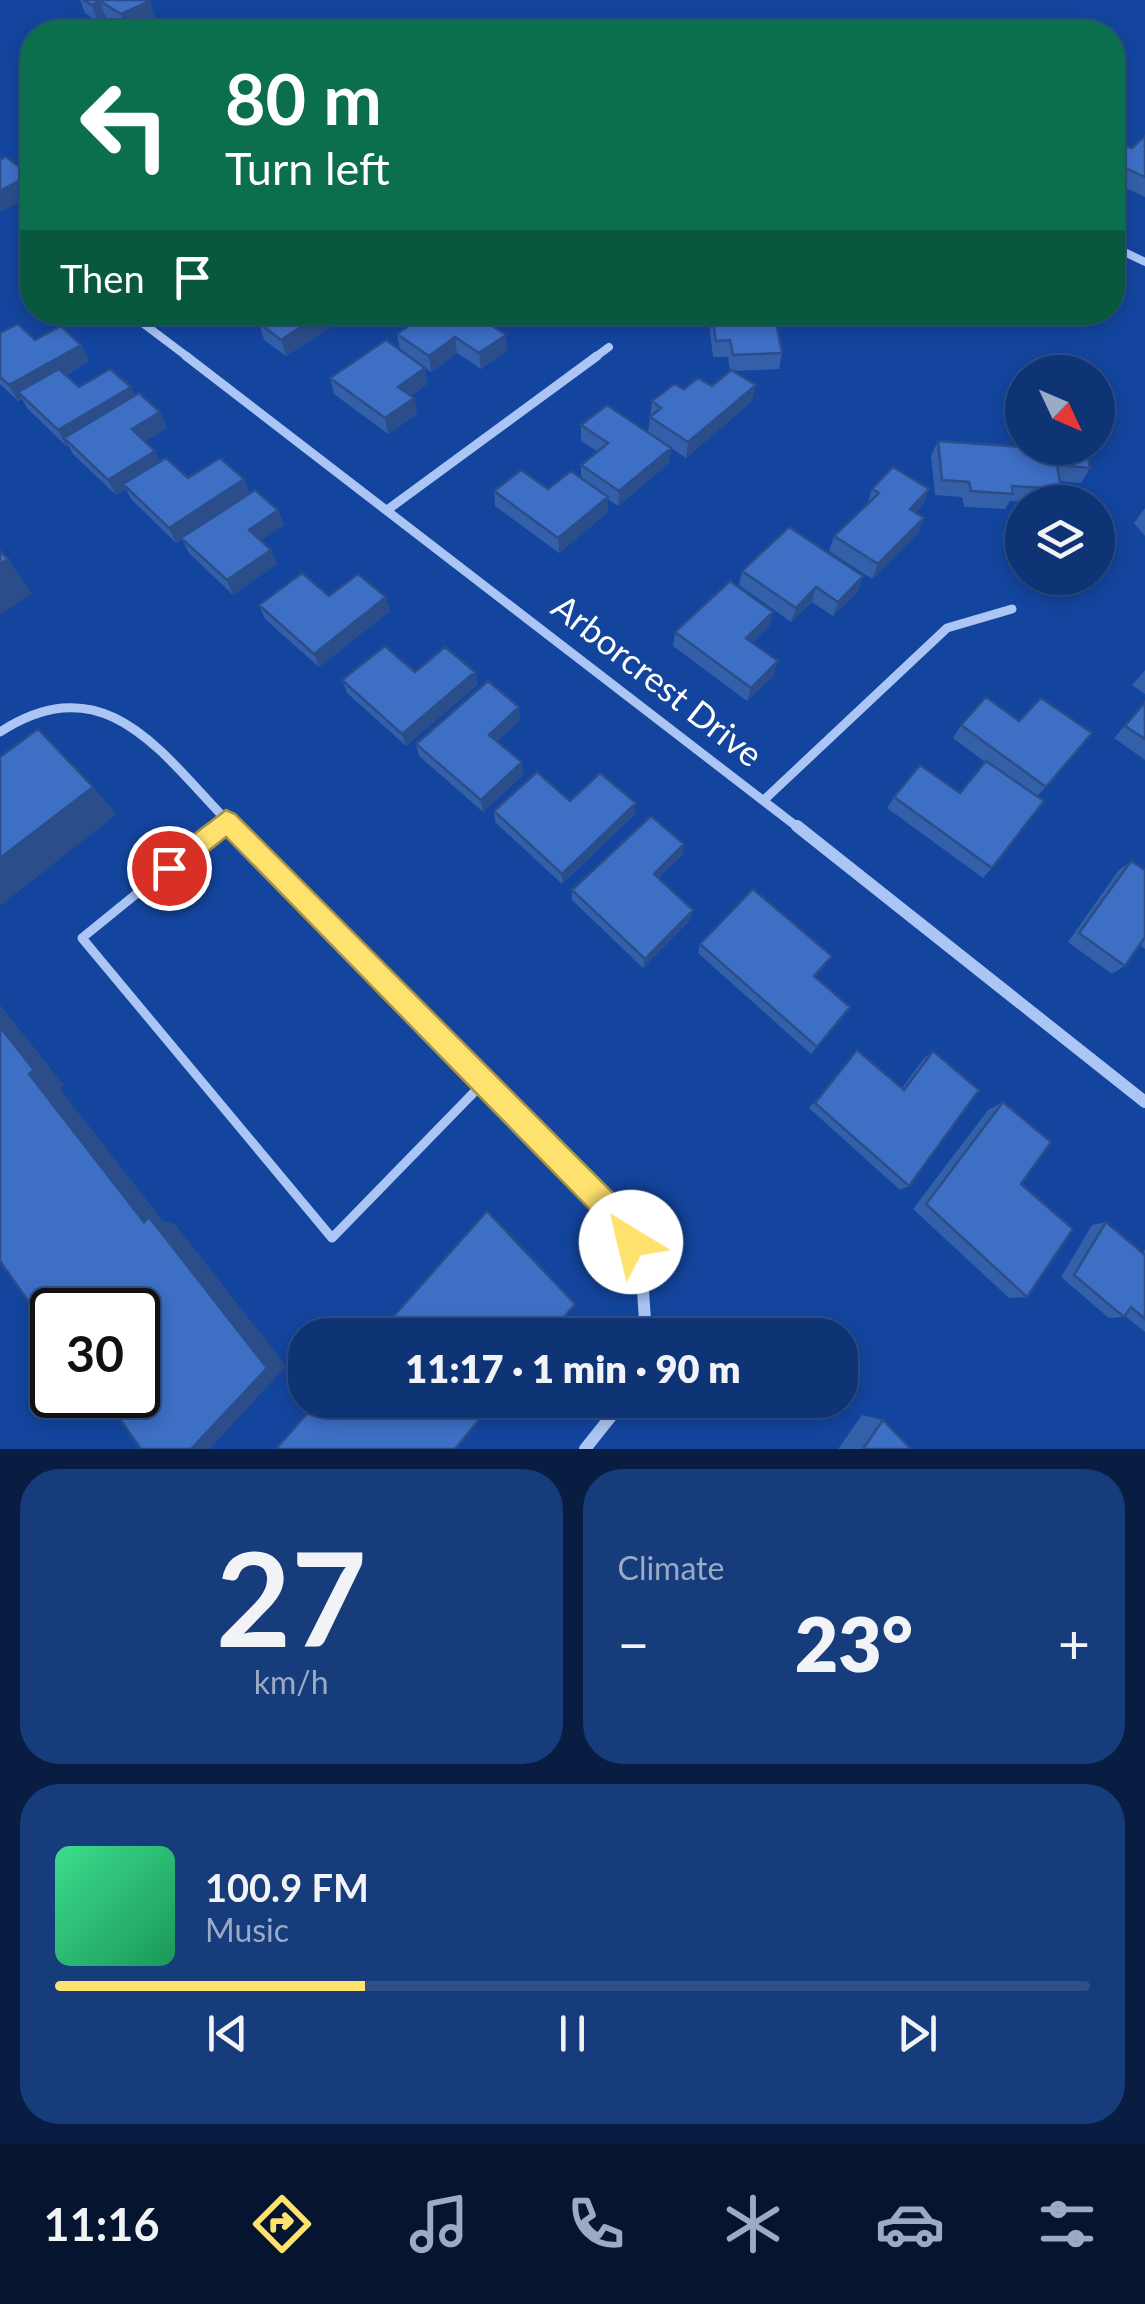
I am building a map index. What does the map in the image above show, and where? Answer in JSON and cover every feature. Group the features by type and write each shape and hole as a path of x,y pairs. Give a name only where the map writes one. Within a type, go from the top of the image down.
{"street":[{"name":"Arborcrest Drive","path":"145,325 390,508 765,799 1145,1102"},
{"path":"390,508 609,348"},
{"path":"765,799 947,628 1012,609"},
{"path":"0,732 41,710 72,703 114,712 621,1221 640,1262 647,1318"},
{"path":"585,1449 610,1418"}],"lane":[{"path":"226,821 82,938 332,1238 484,1082"}],"building":[{"path":"84,0 150,1 121,14 100,1 92,5"},
{"path":"1145,136 1145,177 1125,168 1125,145 1132,148"},
{"path":"6,157 20,168 20,180 0,191 0,160"},
{"path":"18,324 35,340 61,326 81,345 9,385 0,377 0,333"},
{"path":"262,325 304,325 281,340"},
{"path":"410,325 491,325 506,335 479,353 455,337 429,356 397,334"},
{"path":"713,325 777,325 782,353 733,355 730,340 716,341"},
{"path":"386,340 425,368 398,387 414,398 385,418 330,378"},
{"path":"59,369 79,387 110,369 131,387 58,430 18,392"},
{"path":"731,370 756,385 688,442 650,417 661,408 652,401 674,384 684,389 698,378 712,386"},
{"path":"139,393 160,412 132,429 155,451 108,480 64,438"},
{"path":"607,405 671,448 619,491 581,465 608,443 581,425"},
{"path":"938,441 1005,446 1005,465 1057,465 1060,485 1005,485 1005,493 971,491 969,482 942,480"},
{"path":"166,458 188,478 220,458 244,479 169,528 123,484"},
{"path":"893,467 929,489 910,509 924,518 878,564 834,536 879,493 872,489"},
{"path":"521,470 548,489 571,471 608,497 558,538 494,491"},
{"path":"255,490 278,510 249,530 271,550 227,580 181,538"},
{"path":"789,527 863,576 838,602 816,587 796,608 742,571"},
{"path":"302,573 329,596 358,574 386,597 314,654 259,605"},
{"path":"730,581 773,612 746,638 778,661 751,688 675,632"},
{"path":"385,646 415,672 445,647 475,672 402,734 342,680"},
{"path":"488,681 519,707 489,735 522,762 481,800 416,744"},
{"path":"986,697 1019,721 1041,698 1092,733 1046,787 961,725"},
{"path":"1145,702 1145,739 1125,726"},
{"path":"38,729 93,787 0,858 0,757"},
{"path":"986,761 1044,801 992,868 894,797 920,765 960,793"},
{"path":"537,772 570,801 600,773 636,803 562,874 494,811"},
{"path":"651,816 684,844 654,874 693,910 645,959 572,890"},
{"path":"1131,861 1145,870 1145,937 1125,966 1079,933"},
{"path":"753,889 832,956 814,976 850,1007 817,1047 700,944"},
{"path":"0,1027 34,1070 29,1074 144,1222 149,1217 267,1368 191,1449 141,1449 119,1418 160,1418 160,1288 30,1288 30,1303 0,1261"},
{"path":"857,1050 904,1090 933,1051 979,1090 909,1186 815,1103"},
{"path":"1003,1102 1051,1142 1021,1184 1073,1229 1027,1297 926,1204"},
{"path":"487,1211 575,1304 563,1318 392,1318"},
{"path":"1106,1222 1145,1255 1145,1319 1131,1307 1124,1317 1074,1275"},
{"path":"303,1418 480,1418 455,1449 276,1449"},
{"path":"883,1420 911,1449 863,1449"}],"route":[{"path":"169,868 226,821 621,1221 631,1242"}]}
